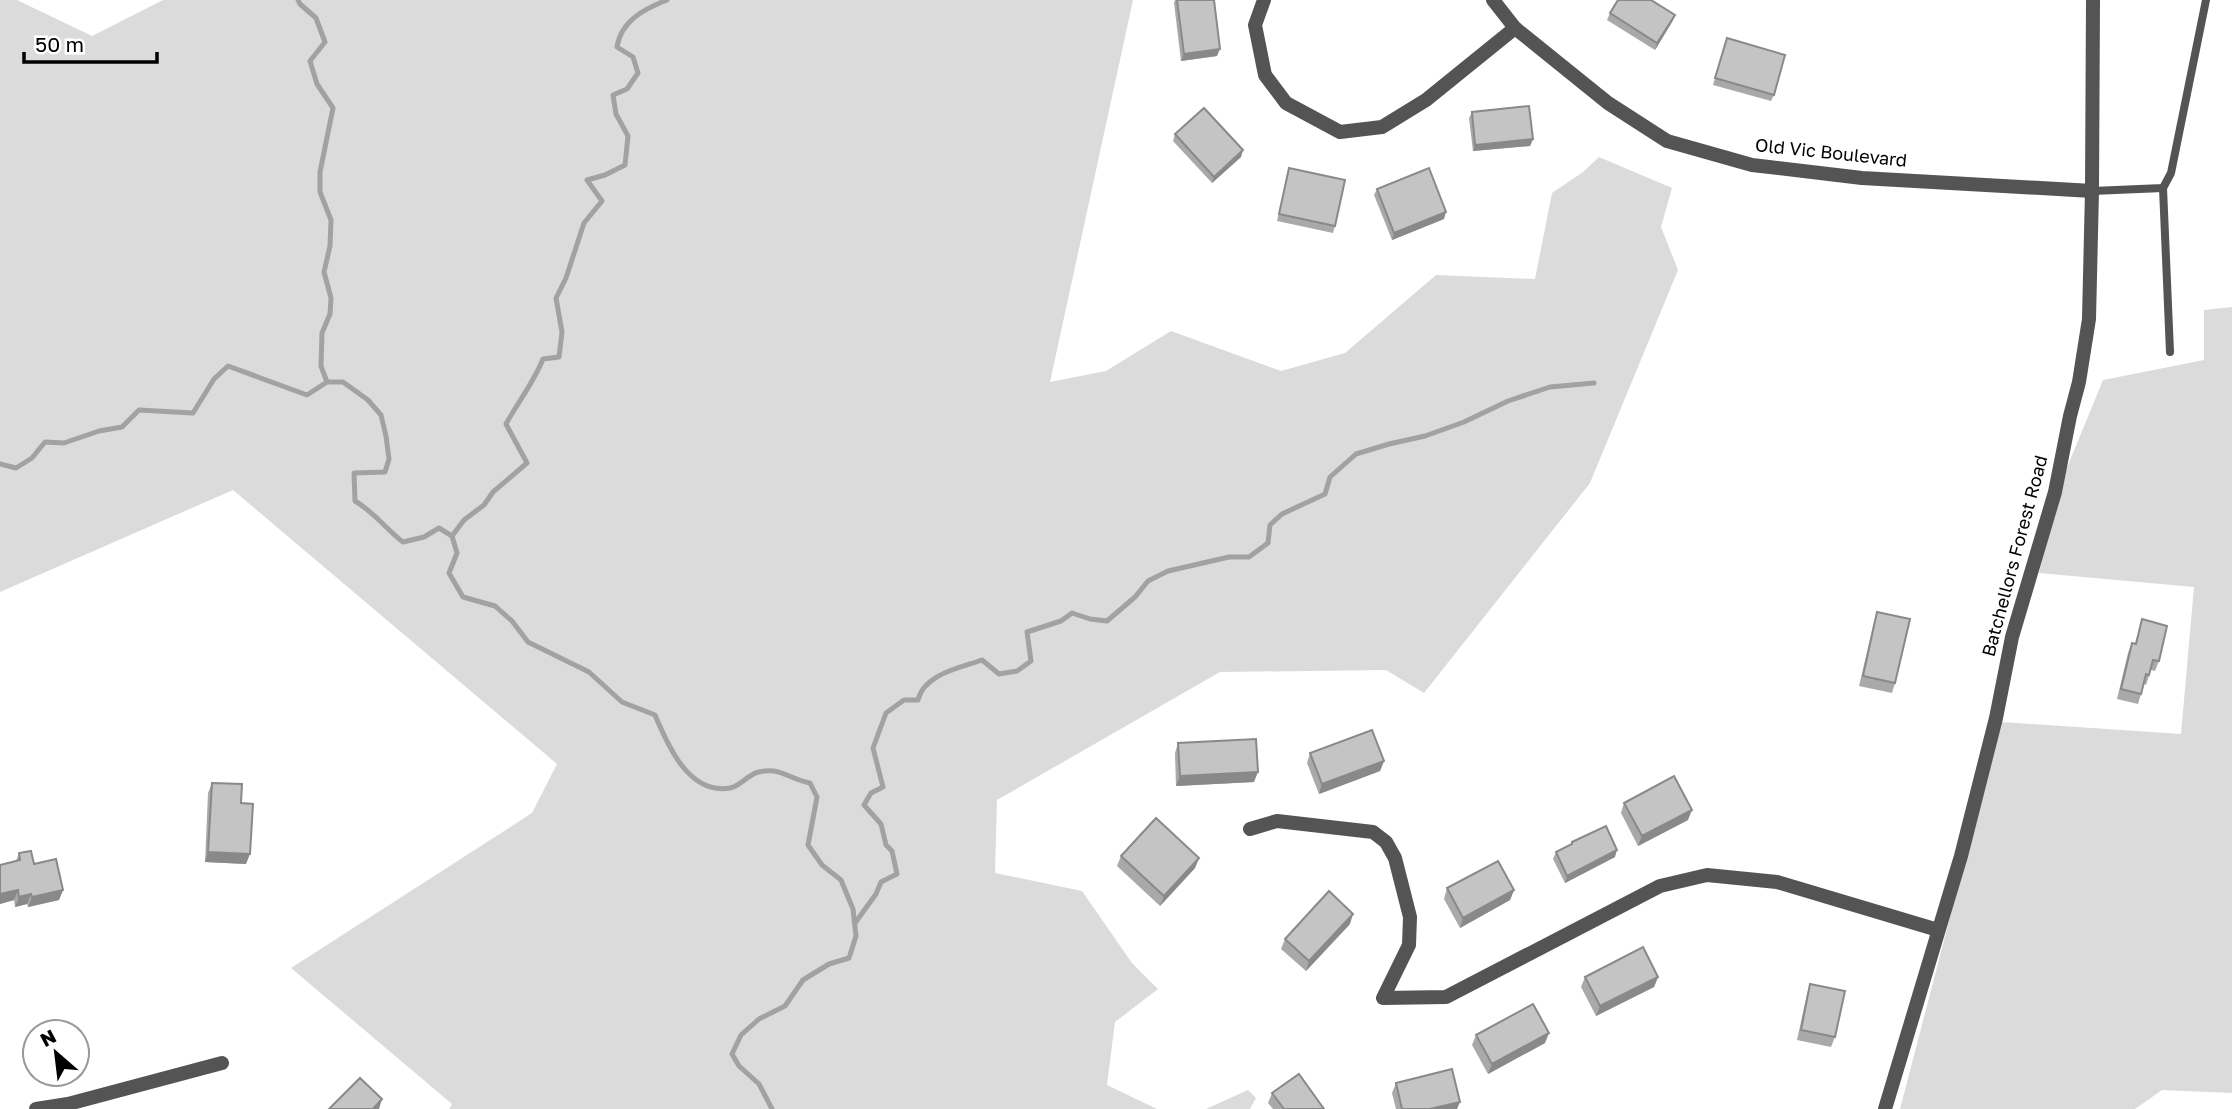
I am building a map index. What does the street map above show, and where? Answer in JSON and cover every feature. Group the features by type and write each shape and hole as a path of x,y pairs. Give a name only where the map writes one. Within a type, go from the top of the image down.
{"street":[{"path":"1264,0 1255,25 1265,75 1286,103 1340,132 1382,127 1426,100 1515,28"},
{"name":"Old Vic Boulevard","path":"1493,0 1515,28 1608,103 1667,141 1752,165 1862,178 2092,191"},
{"name":"Batchellors Forest Road","path":"1885,1109 1965,843 1996,718 2012,638 2055,492 2079,382 2089,319 2093,0"},
{"path":"1250,829 1276,821 1373,832 1386,842 1395,858 1410,917 1409,945 1383,998 1446,997 1660,886 1707,875 1777,882 1938,930"},
{"path":"36,1109 68,1104 222,1063"}],"lane":[{"path":"2170,352 2163,188 2171,173 2206,0"},
{"path":"2092,191 2163,188"}],"shaded area":[{"path":"0,0 17,0 92,36 163,0 1133,0 1050,382 1106,371 1171,331 1281,371 1345,353 1436,275 1535,279 1552,193 1583,172 1599,157 1672,188 1661,227 1678,270 1590,483 1424,693 1386,670 1220,672 997,800 995,873 1082,891 1132,963 1158,989 1115,1022 1107,1085 1157,1109 449,1109 452,1104 291,968 532,813 557,764 233,490 0,592"},
{"path":"2232,307 2232,1093 2162,1090 2135,1109 1900,1109 2001,722 2181,734 2194,587 2039,573 2057,492 2103,380 2204,360 2204,310"},
{"path":"1248,1090 1256,1098 1250,1109 1206,1109"}],"building":[{"path":"1177,0 1214,0 1220,49 1184,54"},
{"path":"1618,0 1651,0 1675,15 1657,43 1610,13"},
{"path":"1727,38 1785,55 1774,95 1715,78"},
{"path":"1529,106 1533,139 1475,145 1472,112"},
{"path":"1204,108 1243,150 1214,177 1175,134"},
{"path":"1289,168 1345,180 1335,226 1279,214"},
{"path":"1429,168 1446,212 1394,233 1377,189"},
{"path":"1877,612 1910,619 1895,683 1863,676"},
{"path":"2142,619 2167,626 2159,661 2153,660 2141,694 2121,689 2132,643 2136,644"},
{"path":"1372,730 1384,761 1322,784 1310,753"},
{"path":"1256,739 1258,772 1180,776 1178,743"},
{"path":"1674,776 1692,810 1642,836 1624,803"},
{"path":"212,783 242,784 241,803 253,804 250,854 208,852"},
{"path":"1156,818 1199,858 1164,896 1121,856"},
{"path":"1606,826 1617,850 1567,876 1556,852"},
{"path":"31,851 34,864 56,859 63,890 32,897 31,894 19,897 18,890 0,894 0,865 20,860 19,853"},
{"path":"1498,861 1514,890 1463,918 1447,888"},
{"path":"1329,891 1353,914 1309,961 1285,939"},
{"path":"1643,947 1658,977 1600,1006 1585,977"},
{"path":"1810,984 1845,991 1835,1037 1801,1030"},
{"path":"1533,1004 1549,1033 1492,1064 1476,1035"},
{"path":"1452,1069 1460,1102 1430,1109 1402,1109 1396,1083"},
{"path":"1299,1074 1324,1109 1284,1109 1272,1093"},
{"path":"360,1078 382,1099 373,1109 329,1109"}],"waterway":[{"path":"298,0 316,18 325,42 310,61 317,84 333,108 320,172 320,192 331,220 330,246 324,272 331,298 330,314 322,333 321,366 327,382"},
{"path":"452,536 464,520 484,505 493,492 527,463 506,424 543,359 559,357 562,332 556,298 566,278 584,223 602,201 587,180 625,165 628,136 616,114 613,95 627,89 638,73 633,57 617,47 619,38 635,17 667,0"},
{"path":"0,464 16,468 32,458 45,442 64,443 99,431 122,427 139,410 193,413 214,379 228,366 307,395 327,382 343,382 368,400 381,415 389,459 385,472 354,473 355,501 403,542 424,537 439,528 452,536 457,553 449,573 463,597 495,606 512,621 528,642 589,672 622,702 655,715 682,766 703,784 730,788 753,774 766,771 778,772 810,783 817,797 808,845 822,865 841,880 853,909 856,936 849,958 829,964 803,980 785,1006 759,1019 741,1035 732,1054 739,1066 759,1084 772,1109"},
{"path":"855,923 876,894 881,882 897,874 892,851 886,845 881,824 864,805 871,793 883,787 873,748 886,713 904,700 918,700 927,684 944,673 982,660 999,674 1017,671 1031,661 1027,632 1061,621 1072,613 1107,621 1135,597 1148,581 1168,571 1229,557 1249,557 1268,543 1270,525 1282,514 1325,494 1330,477 1356,454 1425,436 1464,422 1508,401 1550,387 1594,383"}]}
